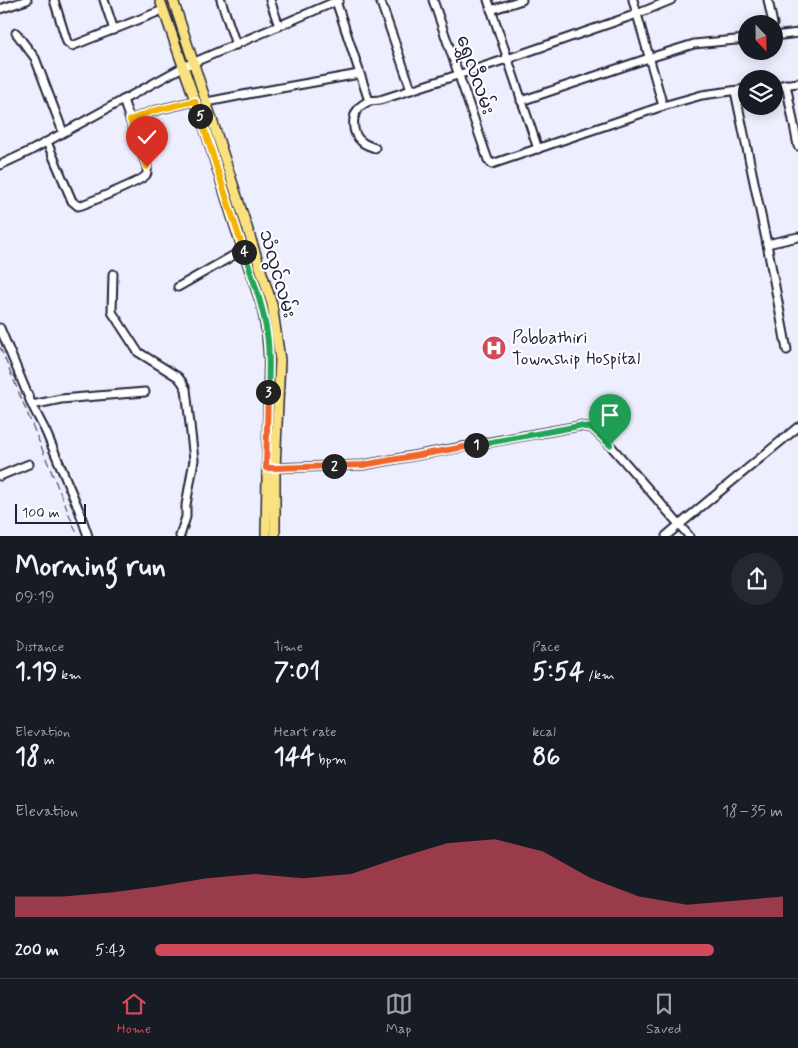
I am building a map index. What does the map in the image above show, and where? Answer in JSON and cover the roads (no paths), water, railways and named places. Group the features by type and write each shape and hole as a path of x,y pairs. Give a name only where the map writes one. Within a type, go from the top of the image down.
{"main road":[{"name":"သံလွင်လမ်း","path":"160,0 195,101 209,128 272,304 280,360 266,536"},
{"name":"သံလွင်လမ်း","path":"173,0 207,102 209,128"},
{"name":"သံလွင်လမ်း","path":"215,146 243,250 262,306 267,334 275,536"}],"street":[{"path":"0,9 27,0"},
{"path":"54,0 68,42 72,46 163,10"},
{"path":"104,0 114,30"},
{"path":"221,0 236,44"},
{"path":"270,0 279,26"},
{"path":"0,165 183,67 338,0 369,102"},
{"path":"380,0 412,90"},
{"name":"ရွှေလီလမ်း","path":"433,0 488,160 495,164 538,149"},
{"path":"488,0 538,149 663,106 702,95 738,90"},
{"path":"491,10 522,0"},
{"path":"633,0 663,106"},
{"path":"375,148 360,140 356,136 354,129 355,113 369,102 507,59 637,14 671,0"},
{"path":"768,0 771,15"},
{"path":"16,33 35,58 64,132"},
{"path":"783,35 798,33"},
{"path":"521,101 694,44 738,40"},
{"path":"207,102 359,74"},
{"path":"783,84 798,83"},
{"path":"786,84 798,146"},
{"path":"735,91 787,350"},
{"path":"46,142 72,201 78,206 82,206 145,177 147,167 124,100"},
{"path":"130,120 153,111 195,101"},
{"path":"767,244 798,237"},
{"path":"178,287 243,250"},
{"path":"114,274 112,312 138,352 178,377 186,389 194,460 186,505 186,517 180,536"},
{"path":"0,328 32,405 57,458 88,536"},
{"path":"32,405 60,399 145,392"},
{"path":"271,468 363,465 579,426 592,428 610,445 689,536"},
{"path":"666,536 798,427"},
{"path":"0,476 29,464"}],"railway":[{"path":"0,347 78,536"}],"place":[{"name":"Pobbathiri Township Hospital","path":"494,348"}]}
